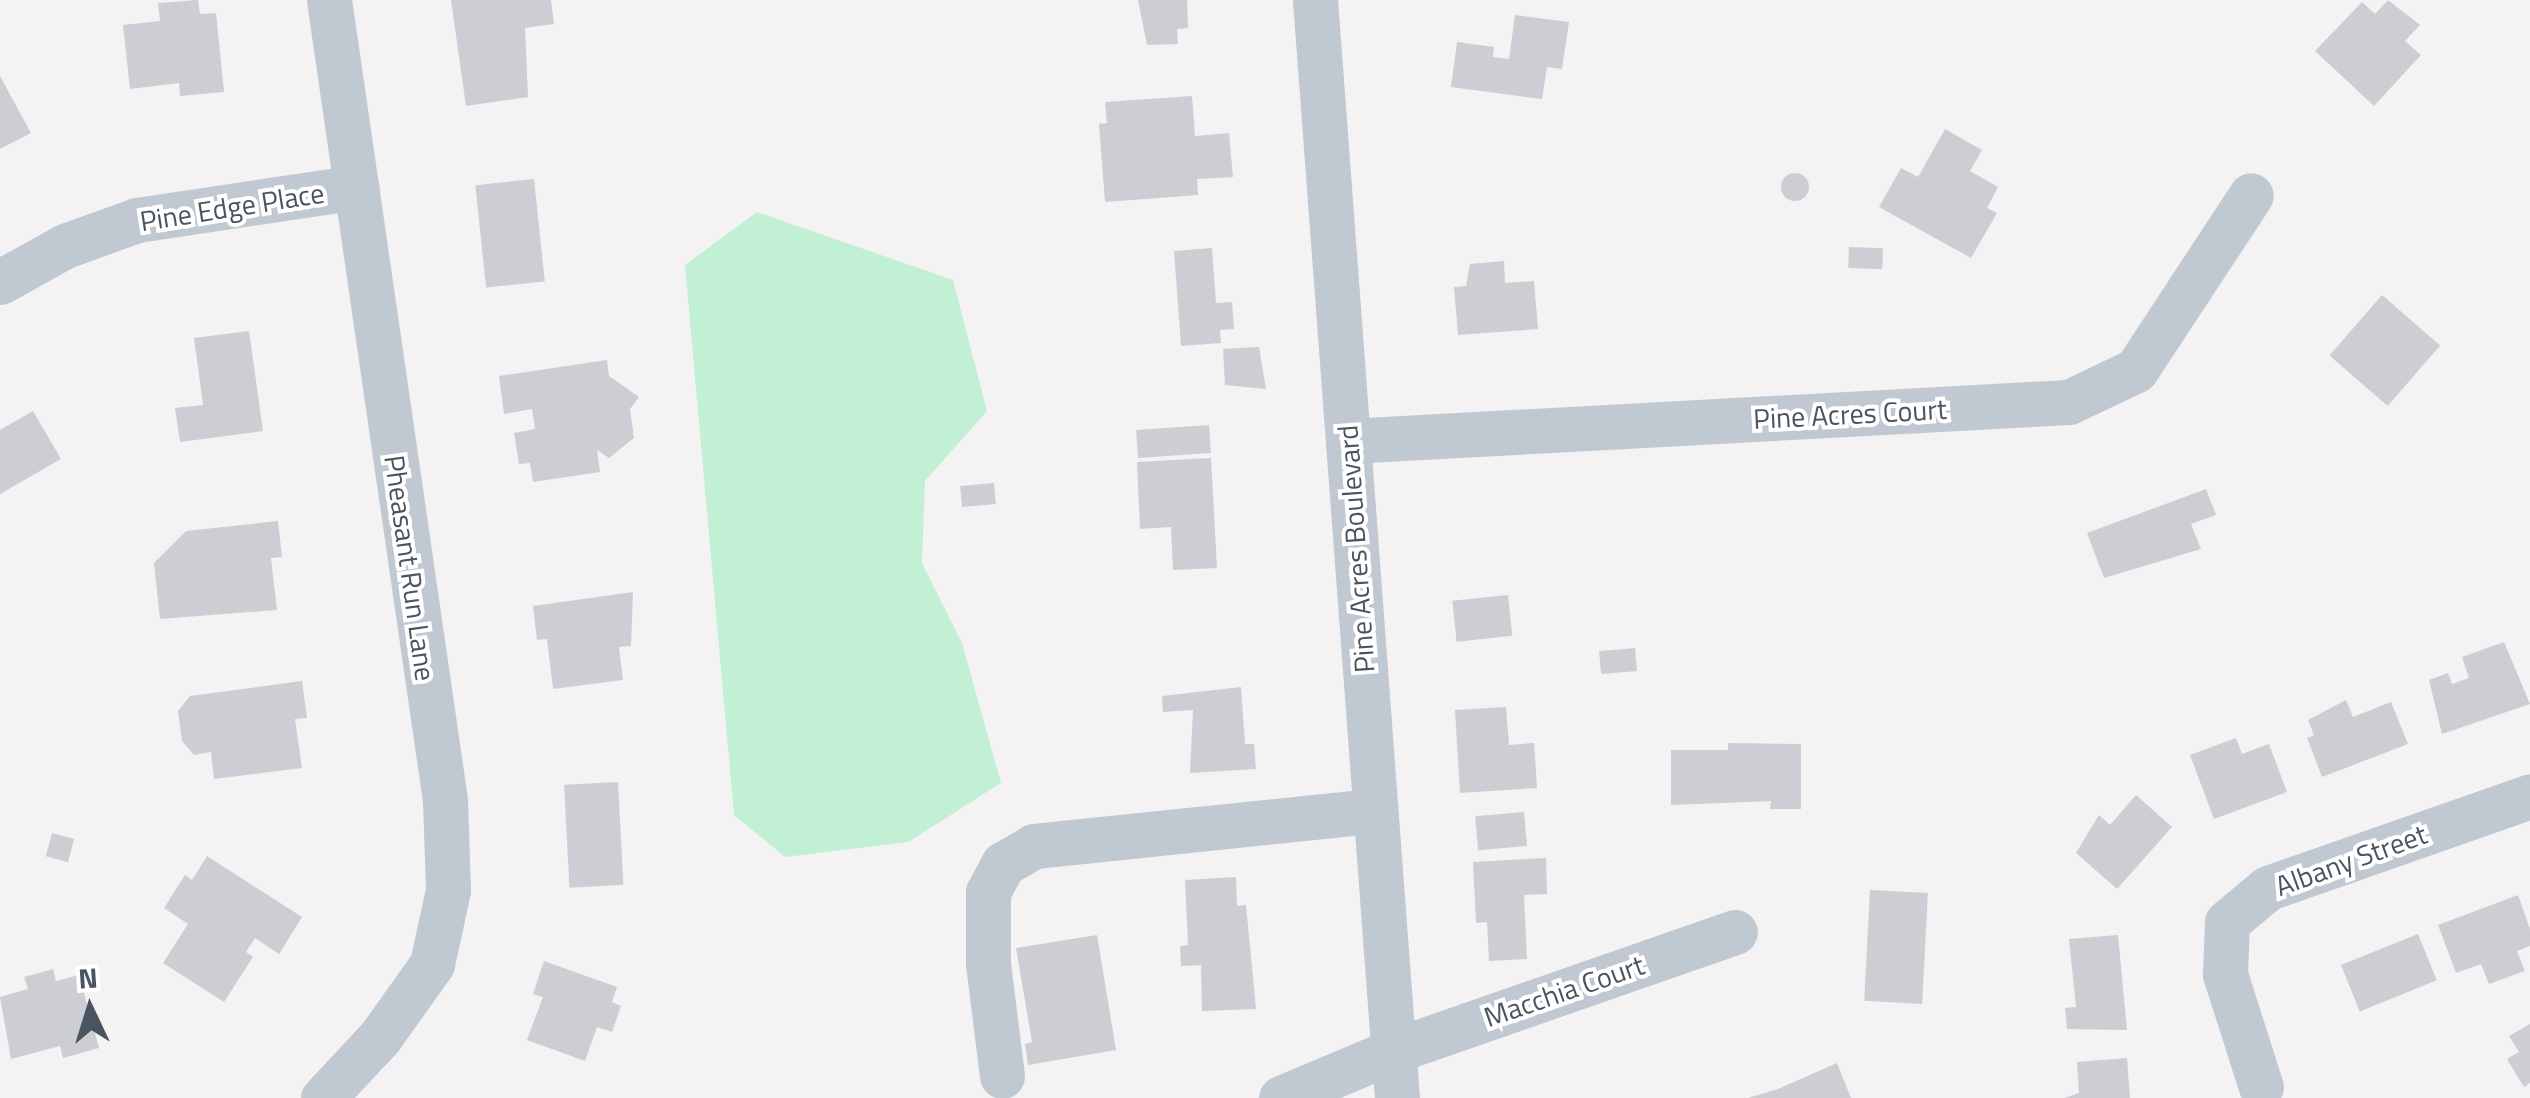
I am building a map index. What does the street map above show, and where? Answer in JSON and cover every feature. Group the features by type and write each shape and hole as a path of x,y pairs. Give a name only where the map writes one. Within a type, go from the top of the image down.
{"street":[{"name":"Pheasant Run Lane","path":"324,1098 380,1037 432,964 448,890 445,800 329,0"},
{"name":"Pine Acres Boulevard","path":"1315,0 1397,1098"},
{"name":"Pine Edge Place","path":"0,282 65,246 137,220 356,187"},
{"name":"Pine Acres Court","path":"1348,440 2069,402 2136,370 2252,195"},
{"name":"Albany Street","path":"2261,1087 2225,974 2227,922 2268,888 2530,796"},
{"path":"1002,1076 988,962 988,892 1003,864 1034,846 1375,811"},
{"name":"Macchia Court","path":"1281,1098 1394,1051 1735,932"}],"green space":[{"path":"757,212 953,280 987,411 925,481 922,563 962,643 1001,783 908,842 785,857 734,815 685,265"}],"building":[{"path":"198,0 200,14 216,13 224,92 180,96 179,83 130,89 123,25 160,21 158,3"},
{"path":"451,0 551,0 554,24 525,28 528,97 466,106"},
{"path":"1138,0 1187,0 1188,28 1177,29 1178,44 1147,45"},
{"path":"2388,0 2420,25 2405,41 2421,55 2374,106 2315,51 2362,2 2375,14"},
{"path":"1515,15 1569,22 1562,69 1547,67 1542,99 1451,87 1457,42 1494,47 1493,57 1509,59"},
{"path":"0,76 31,133 0,149"},
{"path":"1192,96 1195,136 1229,133 1233,177 1197,179 1198,195 1105,202 1099,124 1107,123 1105,102"},
{"path":"1945,129 1982,150 1970,171 1998,187 1987,208 1997,213 1971,258 1879,207 1901,168 1918,177"},
{"path":"1795,173 1805,177 1809,187 1805,197 1795,201 1785,197 1781,187 1785,177"},
{"path":"534,179 545,281 486,288 475,185"},
{"path":"1849,247 1883,248 1882,269 1848,268"},
{"path":"1212,248 1216,303 1232,302 1234,329 1220,330 1221,343 1181,346 1174,251"},
{"path":"1504,261 1505,283 1534,281 1538,329 1458,335 1454,287 1466,286 1470,264"},
{"path":"2382,295 2440,346 2388,406 2330,355"},
{"path":"249,331 263,431 180,442 175,408 203,405 194,338"},
{"path":"1259,347 1266,389 1225,385 1223,349"},
{"path":"607,360 609,376 639,397 630,409 634,438 609,458 597,450 600,472 533,482 530,463 519,464 514,433 535,429 532,409 504,414 499,376"},
{"path":"33,411 61,459 0,494 0,430"},
{"path":"1209,425 1211,453 1138,458 1136,430"},
{"path":"1211,458 1217,568 1173,570 1171,527 1140,529 1137,462"},
{"path":"994,483 996,504 962,507 960,486"},
{"path":"2206,489 2216,515 2191,524 2201,549 2104,578 2087,533"},
{"path":"278,521 282,557 271,558 277,610 160,619 154,563 186,531"},
{"path":"633,592 631,646 619,647 623,680 553,689 547,639 537,640 533,606"},
{"path":"1508,595 1512,636 1457,642 1452,601"},
{"path":"2504,642 2530,704 2442,734 2429,680 2448,673 2452,684 2469,678 2462,657"},
{"path":"1635,648 1637,671 1601,674 1599,651"},
{"path":"302,681 307,718 295,719 302,768 214,779 211,752 194,755 182,741 178,711 190,696"},
{"path":"1241,687 1245,744 1254,744 1256,769 1190,773 1193,710 1163,712 1162,696"},
{"path":"2346,700 2353,717 2391,702 2408,744 2322,777 2307,738 2314,735 2308,720"},
{"path":"1506,707 1509,745 1534,743 1537,788 1460,793 1455,710"},
{"path":"2236,738 2242,754 2269,744 2287,792 2214,819 2190,755"},
{"path":"1728,743 1801,744 1801,809 1770,809 1771,801 1671,805 1671,750 1728,750"},
{"path":"618,782 623,885 569,888 564,785"},
{"path":"2136,795 2172,827 2117,889 2076,853 2099,815 2110,825"},
{"path":"1524,812 1527,846 1478,850 1475,816"},
{"path":"52,833 74,839 68,862 46,856"},
{"path":"207,856 302,917 279,954 255,938 246,952 253,957 224,1002 163,963 188,924 164,908 185,875 192,880"},
{"path":"1546,858 1547,894 1524,895 1527,959 1489,961 1487,922 1476,923 1473,862"},
{"path":"1236,877 1237,906 1246,905 1256,1009 1202,1011 1201,965 1181,966 1180,946 1188,945 1185,880"},
{"path":"1870,890 1928,893 1922,1004 1864,1001"},
{"path":"2518,895 2530,929 2530,946 2517,951 2525,971 2489,984 2481,964 2456,973 2438,925"},
{"path":"2418,934 2437,980 2360,1011 2341,965"},
{"path":"1097,935 1116,1050 1028,1065 1025,1044 1032,1042 1016,948"},
{"path":"2118,935 2127,1030 2067,1029 2065,1008 2076,1007 2069,939"},
{"path":"544,961 617,987 612,1002 621,1006 612,1032 597,1027 585,1061 527,1040 543,997 533,994"},
{"path":"53,969 56,981 79,975 99,1048 63,1058 60,1046 11,1059 0,997 28,989 24,977"},
{"path":"2530,1024 2530,1083 2524,1087 2507,1059 2519,1052 2509,1036"},
{"path":"2127,1058 2130,1098 2064,1098 2079,1093 2077,1062"},
{"path":"1837,1063 1851,1098 1748,1098 1778,1089"}]}
